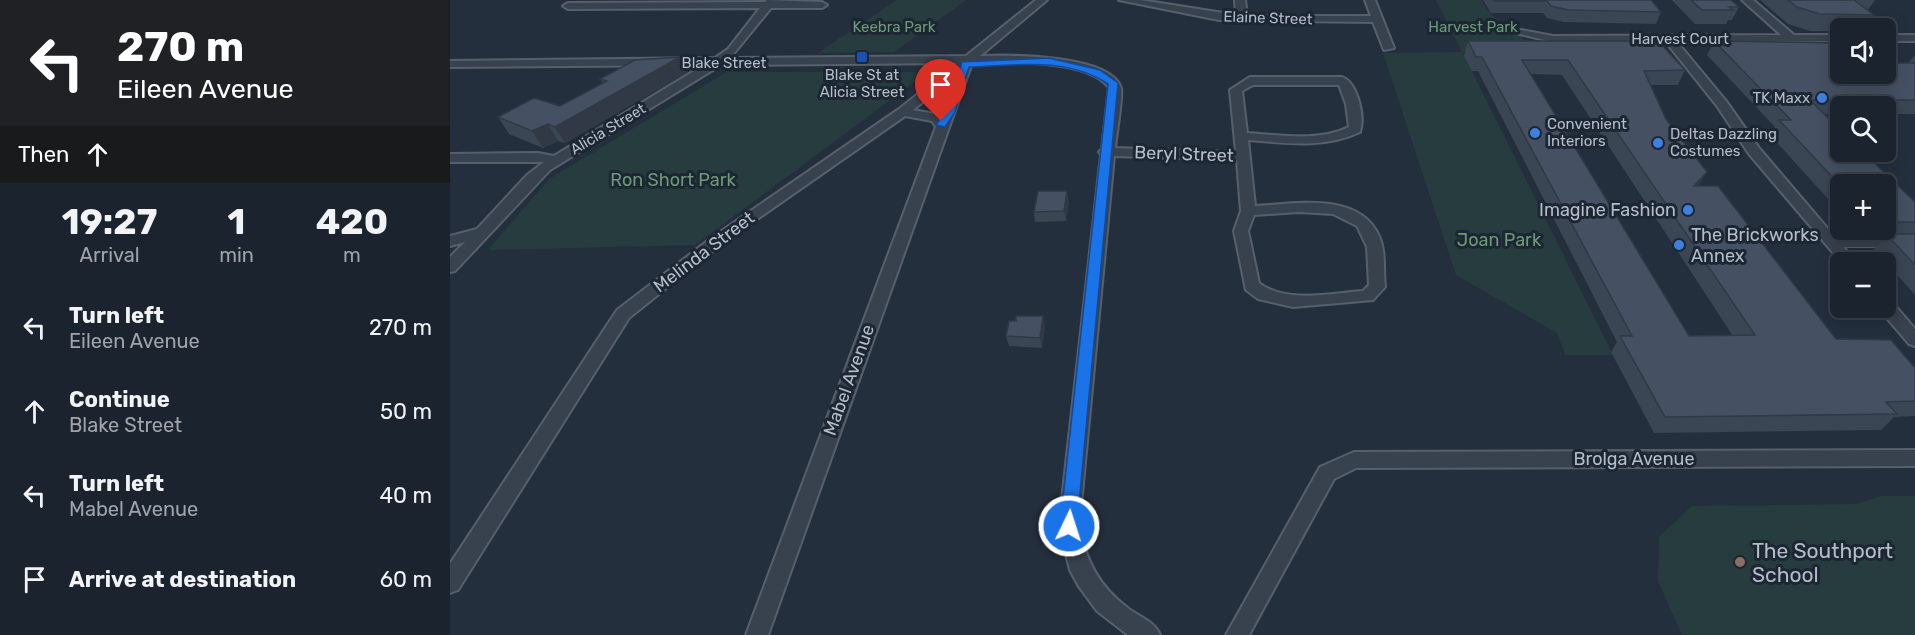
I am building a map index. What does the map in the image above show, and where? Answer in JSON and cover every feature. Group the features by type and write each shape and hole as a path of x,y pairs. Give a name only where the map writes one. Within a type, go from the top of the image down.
{"street":[{"name":"Melinda Street","path":"450,583 623,314 715,242 903,112 1042,0"},
{"name":"Elaine Street","path":"1124,0 1242,18 1377,19"},
{"path":"1240,0 1242,18"},
{"path":"1370,0 1388,48"},
{"path":"1747,0 1792,39"},
{"path":"568,6 770,3 822,6"},
{"name":"Alicia Street","path":"450,267 532,178 557,160 716,63 732,51 770,3"},
{"name":"Harvest Court","path":"1521,33 1553,39 1830,38"},
{"path":"1896,38 1915,38"},
{"path":"1669,39 1722,104 1754,151 1841,252"},
{"name":"Blake Street","path":"450,64 1043,61 1097,72 1113,83 1106,152"},
{"name":"Mabel Avenue","path":"757,635 941,125 950,112 966,62"},
{"path":"1242,136 1316,139 1342,137 1355,129 1353,103 1347,86 1342,81 1313,79 1250,81 1236,90 1243,156"},
{"path":"903,112 936,117 941,125"},
{"path":"1106,152 1069,526 1071,546 1089,585 1119,617 1149,635"},
{"name":"Beryl Street","path":"1106,152 1243,156 1248,211 1241,231 1252,286 1264,295 1293,301 1367,296 1377,286 1372,237 1361,218 1349,211 1331,208 1248,211"},
{"path":"450,158 538,157 557,160"},
{"path":"450,241 483,232"},
{"path":"1896,318 1915,340"},
{"name":"Brolga Avenue","path":"1237,635 1327,473 1354,460 1915,458"}],"lane":[{"path":"1833,243 1904,243"}],"green space":[{"name":"Keebra Park","path":"897,0 966,0 894,52 818,53"},
{"name":"Joan Park","path":"1436,0 1481,0 1496,18 1517,28 1525,42 1498,42 1463,53 1613,355 1565,355 1557,333 1456,275 1383,53 1462,52"},
{"name":"Ron Short Park","path":"727,72 928,72 695,245 488,250 549,179"},
{"name":"The Southport School","path":"1882,496 1915,496 1915,635 1682,635 1658,581 1659,537 1692,506 1856,504"}],"building":[{"path":"1493,0 1651,0 1661,12 1568,10 1551,6 1547,1"},
{"path":"1691,0 1731,0 1739,7 1729,7 1733,10 1702,10"},
{"path":"1788,0 1854,0 1874,15 1820,14 1797,7"},
{"path":"1468,41 1658,41 1685,70 1644,71 1666,119 1707,172 1694,186 1718,186 1836,339 1891,340 1915,368 1915,401 1886,402 1897,414 1665,417 1620,336 1632,336 1482,57 1476,57","holes":["1522,60 1568,60 1755,335 1689,336"]},
{"path":"1714,41 1830,43 1830,84 1896,84 1896,63 1915,63 1915,100 1896,100 1896,96 1830,96 1830,100 1810,100 1830,120 1830,162 1873,162 1886,174 1830,174 1779,120 1791,120"},
{"path":"680,57 555,127 548,124 532,131 498,117 534,98 560,106 607,81 600,79 635,60"},
{"path":"1896,184 1915,202 1915,222 1896,222"},
{"path":"1038,191 1067,191 1064,211 1034,212"},
{"path":"1896,234 1915,234 1915,265 1892,240 1896,240"},
{"path":"1016,316 1043,316 1040,338 1006,336 1009,321 1016,321"}],"place":[{"name":"Blake St at Alicia Street","path":"862,57"},
{"name":"TK Maxx","path":"1822,98"},
{"name":"Convenient Interiors","path":"1535,133"},
{"name":"Deltas Dazzling Costumes","path":"1658,143"},
{"name":"Imagine Fashion","path":"1688,210"},
{"name":"The Brickworks Annex","path":"1679,245"},
{"name":"The Southport School","path":"1740,562"}],"route":[{"path":"941,121 941,125 950,112 965,64 1049,61 1105,75 1115,88 1106,152 1069,526"}],"park label":[{"name":"Harvest Park","path":"1473,27"}]}
